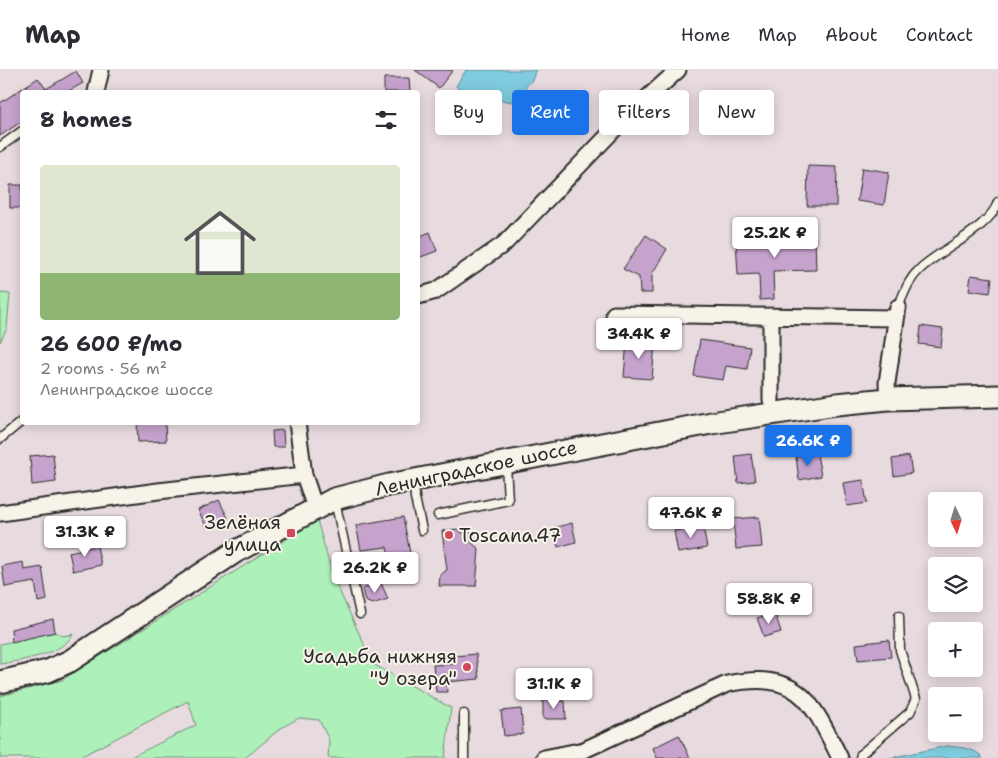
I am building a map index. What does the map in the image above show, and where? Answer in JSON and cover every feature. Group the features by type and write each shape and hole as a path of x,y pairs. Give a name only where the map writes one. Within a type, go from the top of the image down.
{"main road":[{"name":"Ленинградское шоссе","path":"0,682 48,671 70,661 235,552 334,499 414,480 711,423 836,404 888,399 998,396"}],"street":[{"path":"96,90 101,70"},
{"path":"420,295 436,291 504,244 625,118 678,70"},
{"path":"614,314 771,316 897,312 887,383 888,399"},
{"path":"771,316 771,400"},
{"path":"298,425 304,475 315,508"},
{"path":"0,513 158,491 304,475"},
{"path":"544,758 584,750 727,684 752,679 778,682 801,695 819,717 840,758"}],"lane":[{"path":"0,147 20,132"},
{"path":"897,312 908,283 919,269 975,230 998,202"},
{"path":"0,439 20,423"},
{"path":"438,514 508,500 506,463"},
{"path":"414,480 415,498 422,530"},
{"path":"334,499 360,614"},
{"path":"860,758 861,754 910,712 916,699 900,650 899,616"},
{"path":"464,714 464,758"}],"green space":[{"path":"0,293 10,294 7,328 0,342"},
{"path":"317,520 333,577 373,664 451,708 445,758 328,758 329,740 319,720 299,718 281,728 245,758 129,758 196,725 188,701 78,758 0,758 0,696 62,680"},
{"path":"55,632 63,636 73,634 61,647 41,655 0,664 0,644"}],"water":[{"path":"466,70 536,70 532,80 523,90 512,90 512,102 502,100 502,90 459,90 456,86"},
{"path":"947,746 972,750 983,758 889,758"}],"building":[{"path":"415,70 453,70 439,88"},
{"path":"76,71 83,83 71,90 20,90 20,122 0,136 0,103 38,78 46,89"},
{"path":"384,78 409,78 410,90 384,90"},
{"path":"808,166 837,167 836,206 807,206"},
{"path":"862,168 889,172 884,205 857,201"},
{"path":"10,185 20,185 20,208 10,208"},
{"path":"430,232 437,251 420,257 420,236"},
{"path":"646,235 667,249 652,274 652,293 640,293 639,277 623,269"},
{"path":"815,236 816,270 773,271 774,299 760,300 759,274 738,275 736,239"},
{"path":"971,275 992,278 990,293 969,290"},
{"path":"921,326 943,329 941,347 919,344"},
{"path":"700,340 750,347 747,369 726,366 723,380 694,376"},
{"path":"627,341 655,343 652,379 624,377"},
{"path":"137,425 165,425 166,441 138,442"},
{"path":"283,430 284,447 273,447 272,431"},
{"path":"53,454 56,482 32,485 30,456"},
{"path":"751,454 755,481 738,483 735,456"},
{"path":"817,454 821,476 799,480 796,457"},
{"path":"909,456 912,473 894,476 892,459"},
{"path":"863,480 867,503 847,506 843,483"},
{"path":"219,500 228,518 207,528 198,510"},
{"path":"403,517 412,563 391,566 387,547 361,550 356,525"},
{"path":"759,517 762,547 736,549 733,519"},
{"path":"572,523 576,542 558,547 553,528"},
{"path":"703,526 707,548 678,553 674,531"},
{"path":"457,529 462,533 470,532 472,543 479,549 476,586 439,586 440,575 447,570 442,531"},
{"path":"97,546 101,565 73,571 69,552"},
{"path":"23,562 24,570 42,567 47,600 38,602 35,582 5,587 2,566"},
{"path":"381,583 388,599 372,604 365,601 362,589"},
{"path":"775,613 781,632 764,637 757,618"},
{"path":"53,619 55,632 12,642 11,629"},
{"path":"889,640 891,657 858,660 856,644"},
{"path":"476,654 479,679 446,682 447,692 436,692 433,665 456,664 455,656"},
{"path":"543,700 565,701 566,719 543,719"},
{"path":"521,709 523,734 504,736 501,711"},
{"path":"679,735 690,758 657,758 653,748"}],"place":[{"name":"Зелёная улица","path":"291,533"},
{"name":"Toscana.47","path":"449,535"},
{"name":"Усадьба нижняя \"У озера\"","path":"467,667"}]}
